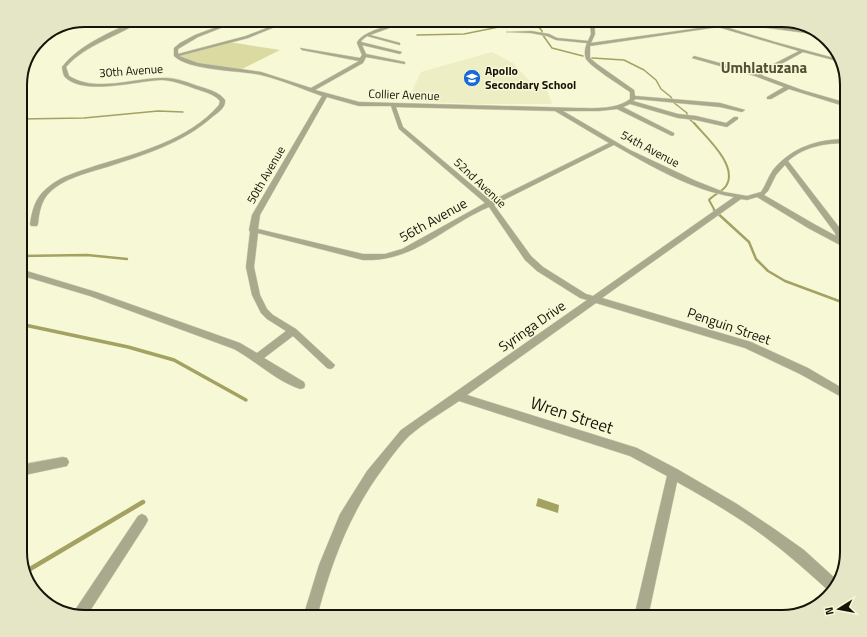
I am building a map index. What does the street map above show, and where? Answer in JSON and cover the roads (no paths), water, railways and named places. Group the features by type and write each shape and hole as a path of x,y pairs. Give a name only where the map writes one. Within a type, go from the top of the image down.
{"street":[{"name":"30th Avenue","path":"34,224 37,207 44,195 52,188 67,179 149,151 172,141 194,129 222,105 223,101 219,96 171,79 150,79 92,85 74,82 65,73 64,67 70,60 93,45 127,27"},
{"path":"221,27 197,36 181,45 176,49 176,56 247,37 272,27"},
{"path":"363,57 359,43 360,39 366,35 389,27"},
{"path":"591,27 590,41 586,52 590,60 632,91 634,97 696,104 720,105 742,110"},
{"path":"524,30 542,33 555,39 590,41 712,27"},
{"path":"724,27 833,59"},
{"path":"765,27 804,32"},
{"path":"508,32 520,31 542,33"},
{"path":"366,35 398,44"},
{"path":"359,43 400,53"},
{"path":"302,48 363,57 374,56 403,63"},
{"path":"757,75 802,51"},
{"name":"Collier Avenue","path":"176,56 190,64 248,71 272,76 325,96 359,104 589,109 618,107 630,102 634,97"},
{"path":"311,90 358,64 363,57"},
{"path":"694,57 736,71 757,75 788,87 840,103"},
{"path":"769,98 788,87"},
{"name":"50th Avenue","path":"325,96 256,215 253,230 250,267 256,295 266,314 293,331 330,365"},
{"path":"630,102 678,116 696,118 727,125 736,118"},
{"path":"696,104 696,118"},
{"name":"52nd Avenue","path":"393,105 398,124 405,132 490,204 523,253 533,263 583,296 595,300"},
{"path":"618,107 672,134"},
{"name":"54th Avenue","path":"556,109 614,143 669,172 710,190 739,197"},
{"path":"840,141 813,144 802,148 778,168 767,188 760,195 811,226 840,240"},
{"name":"56th Avenue","path":"253,230 347,254 382,258 405,251 490,204 614,143"},
{"path":"786,161 840,235"},
{"name":"Syringa Drive","path":"312,610 329,552 340,526 361,488 388,452 405,433 739,197 749,198 760,195"},
{"path":"27,274 117,302 160,320 250,352 264,364 300,386"},
{"name":"Penguin Street","path":"595,300 748,345 804,370 840,392"},
{"path":"257,358 293,331"},
{"name":"Wren Street","path":"458,396 633,452 673,473 733,508 769,532 799,555 831,583"},
{"path":"27,470 63,462"},
{"path":"643,610 673,473"},
{"path":"82,610 142,520"}],"waterway":[{"path":"417,35 464,34 498,27"},
{"path":"539,27 552,48 583,56"},
{"path":"592,58 624,60 644,70 656,80 661,89 671,97 673,102 687,113 687,116"},
{"path":"27,119 84,118 158,111 183,112"},
{"path":"688,118 695,124"},
{"path":"695,124 719,152 725,161 728,170 729,178 726,186 709,200 715,211"},
{"path":"715,211 749,242 756,259 768,271 785,281 840,301"},
{"path":"27,256 87,255 127,259"},
{"path":"27,325 128,347 174,360 246,400"},
{"path":"30,569 143,502"}],"place":[{"name":"Apollo Secondary School","path":"472,78"}],"district":[{"name":"Umhlatuzana","path":"764,68"}]}
